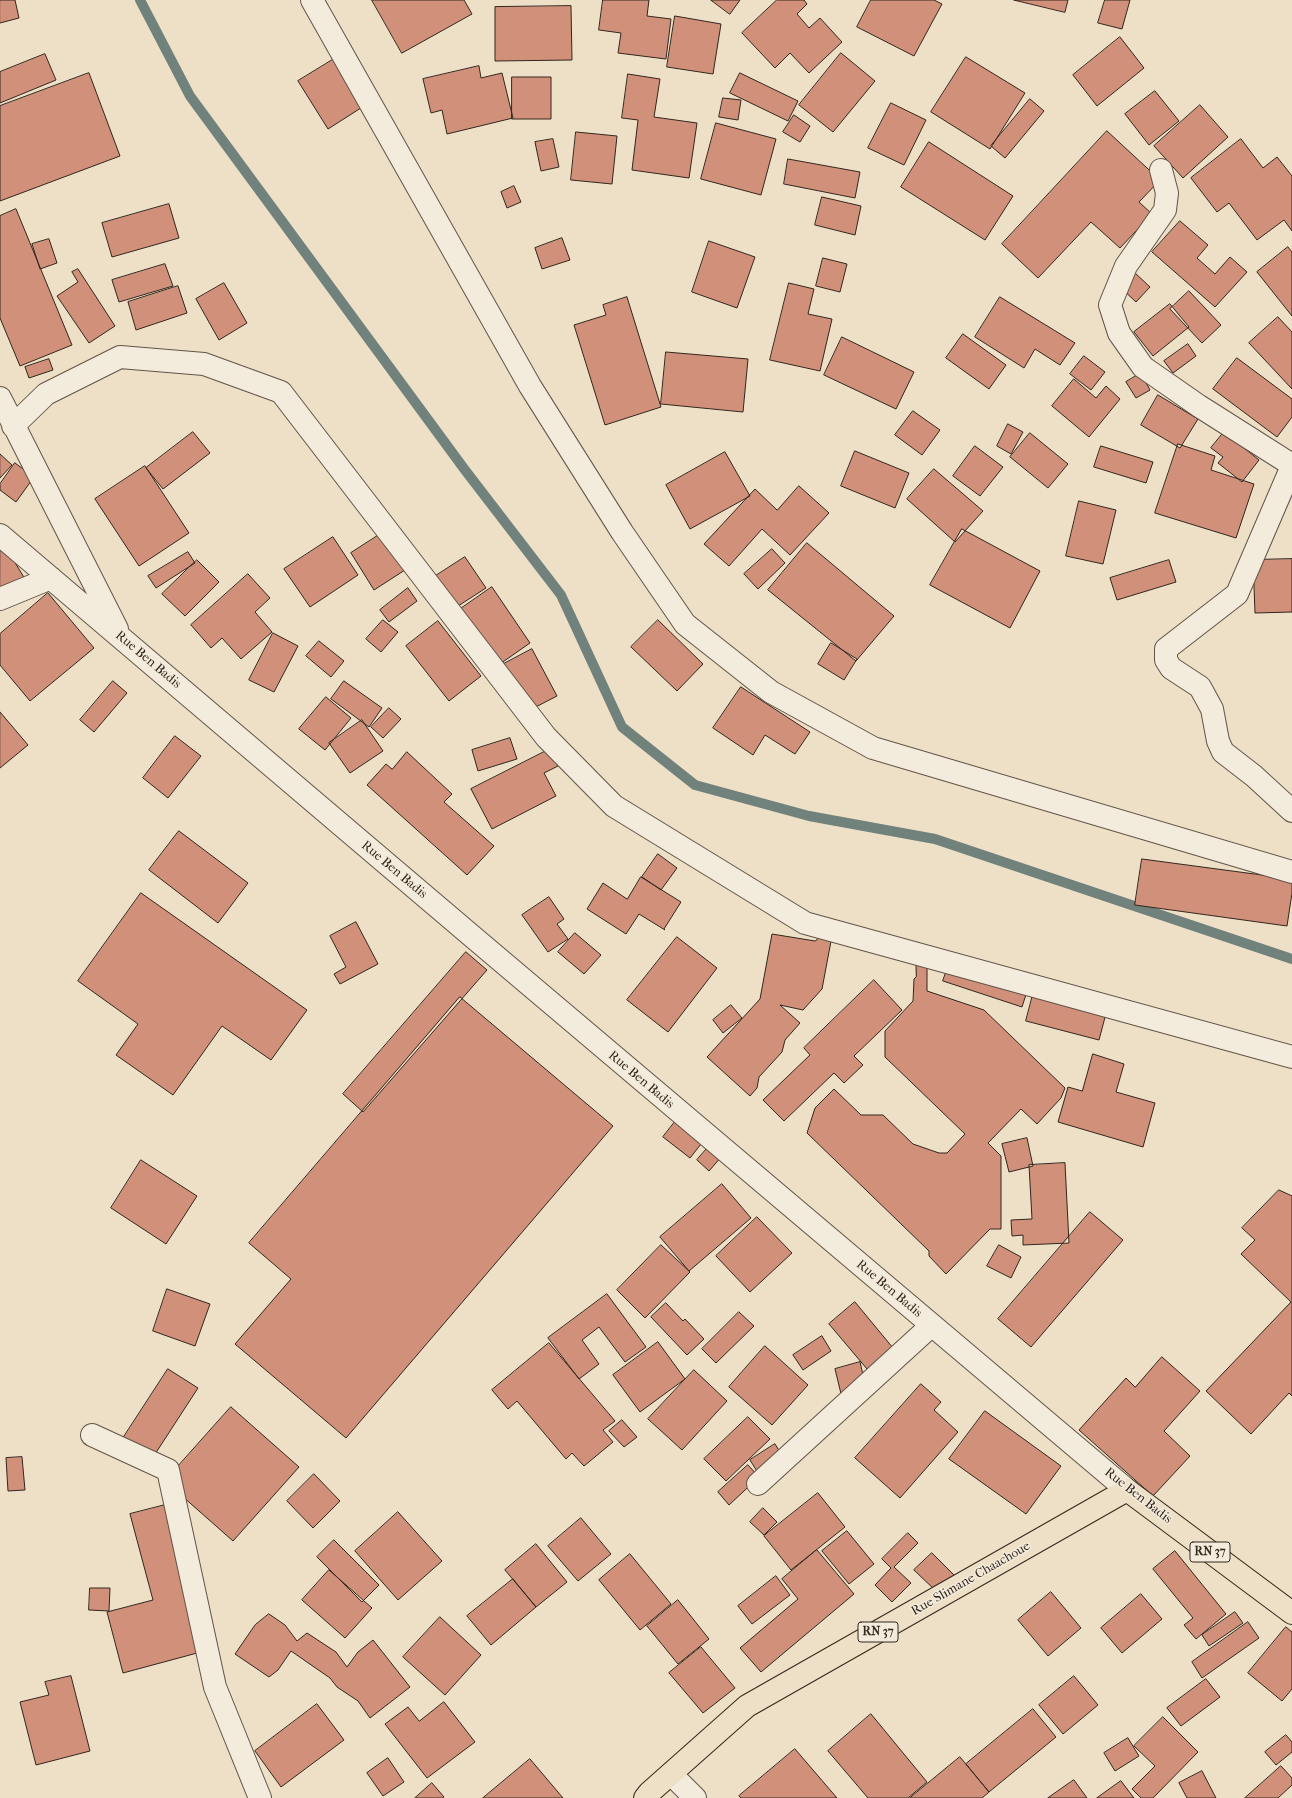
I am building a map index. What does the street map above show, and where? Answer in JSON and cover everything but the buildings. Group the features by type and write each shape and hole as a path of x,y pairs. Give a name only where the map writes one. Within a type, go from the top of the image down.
{"main road":[{"name":"Rue Ben Badis","path":"1127,1490 1292,1613"},
{"name":"Rue Slimane Chaachoue","path":"645,1798 649,1792 747,1706 1127,1490"}],"street":[{"path":"312,0 530,386 622,532 685,624 771,692 873,748 1292,872"},
{"path":"1161,170 1167,193 1165,210 1126,266 1110,304 1119,333 1143,367 1199,406 1292,465 1237,594 1166,649 1166,660 1171,668 1200,687 1212,709 1218,741 1223,752 1254,776 1292,811"},
{"path":"13,426 46,394 120,358 204,364 281,392 546,737 614,806 805,923 1292,1057"},
{"path":"0,398 122,638"},
{"name":"Rue Ben Badis","path":"0,534 479,942 1127,1490"},
{"path":"0,599 51,578"},
{"path":"758,1484 932,1325"},
{"path":"92,1435 168,1470 214,1687 260,1798"},
{"path":"671,1774 695,1798"}],"waterway":[{"path":"140,0 190,96 465,470 561,595 622,727 695,785 809,816 935,839 1292,959"}]}
